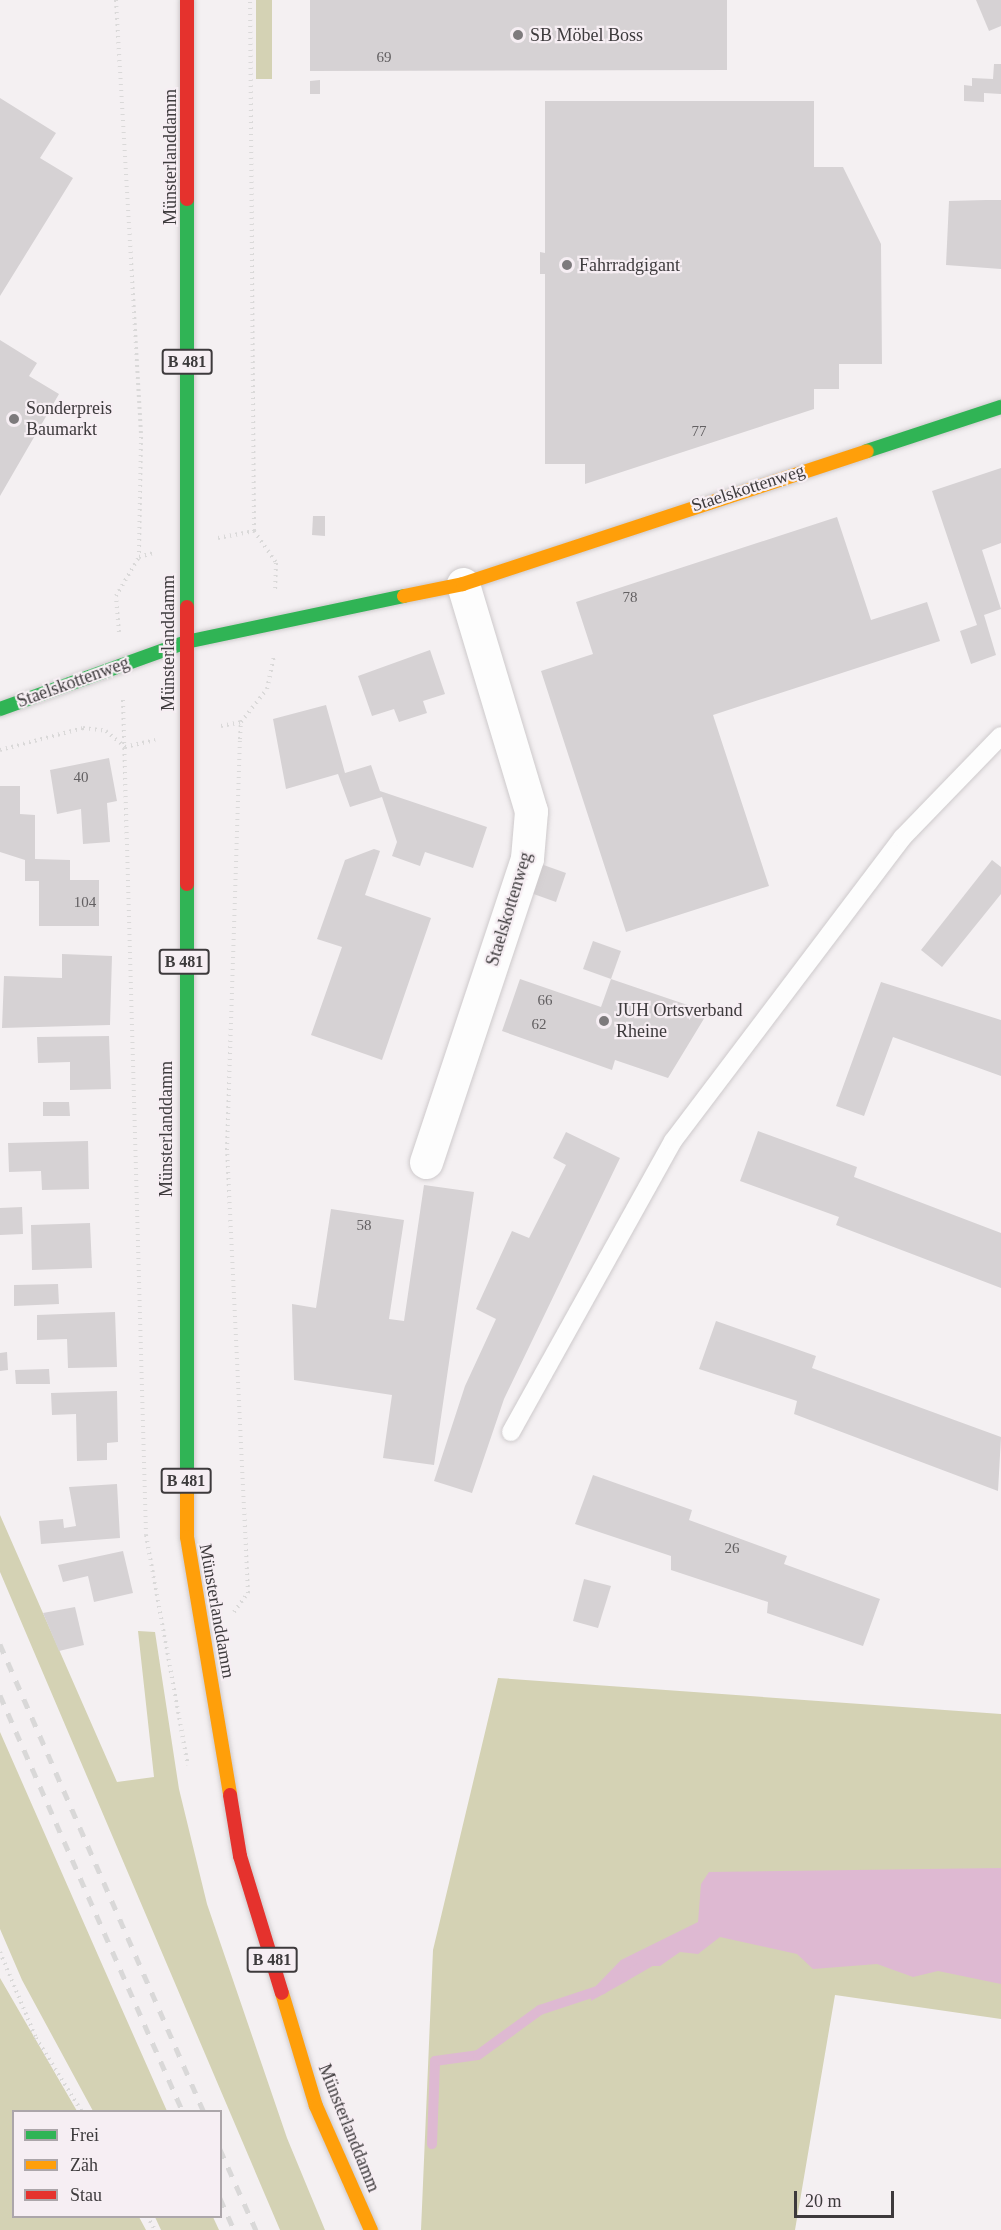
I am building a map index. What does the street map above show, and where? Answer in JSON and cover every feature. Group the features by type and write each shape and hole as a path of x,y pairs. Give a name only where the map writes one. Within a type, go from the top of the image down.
{"main road":[{"name":"Münsterlanddamm","path":"187,0 187,1537 240,1856 316,2106 371,2230"},
{"name":"Staelskottenweg","path":"0,709 186,642 463,584 1001,407"}],"street":[{"name":"Staelskottenweg","path":"426,1162 527,858 531,812 463,584"}],"lane":[{"path":"511,1432 673,1142 903,838 1001,736"}],"path":[{"path":"116,0 141,437 139,557 116,596 121,664"},
{"path":"162,1623 240,1610 248,1593 228,1138 241,722 267,689 274,667 276,563 254,531 250,0"},
{"path":"139,557 186,544 254,531"},
{"path":"0,750 83,728 106,731 124,747"},
{"path":"0,1952 36,2038 81,2110"}],"shaded area":[{"path":"256,0 272,0 272,79 256,79"},
{"path":"0,1515 117,1782 154,1777 138,1631 155,1632 179,1789 207,1904 287,2138 325,2230 280,2230 0,1572"},
{"path":"498,1678 1001,1714 1001,2019 835,1995 795,2230 421,2230 433,1950"},
{"path":"0,1732 167,2110 92,2110 22,1980 0,1929"},
{"path":"1001,1868 1001,1984 938,1971 913,1977 877,1964 813,1969 797,1954 720,1937 698,1954 680,1952 660,1966 638,1966 627,1981 591,2001 592,1990 621,1960 698,1922 701,1884 709,1872"},
{"path":"0,1978 76,2110 12,2110 12,2218 140,2218 146,2230 0,2230"},
{"path":"155,2218 213,2218 219,2230 161,2230"}],"building":[{"name":"SB Möbel Boss","path":"310,0 727,0 727,70 310,71"},
{"path":"976,0 1001,0 1001,26 989,31"},
{"path":"994,64 1001,64 1001,94 984,93 984,102 964,101 964,85 972,86 972,78 993,79"},
{"path":"320,80 320,94 310,94 310,81"},
{"path":"0,98 56,133 40,158 73,178 0,296"},
{"path":"545,101 814,101 814,167 843,167 881,244 882,364 839,364 839,389 814,389 814,409 585,484 585,464 545,464 545,274 540,274 540,252 545,253"},
{"path":"1001,200 1001,269 946,265 949,201"},
{"path":"0,340 37,363 29,376 59,394 0,496"},
{"path":"1001,468 1001,543 982,550 1001,609 984,615 996,655 971,664 960,631 977,625 932,491"},
{"path":"313,516 325,516 325,536 312,535"},
{"path":"837,517 871,620 927,602 940,641 713,715 769,886 626,932 541,671 593,654 576,602"},
{"path":"430,650 445,694 423,701 427,713 399,722 394,709 372,716 358,676"},
{"path":"326,705 345,773 371,765 380,791 487,827 473,868 425,852 420,866 392,856 397,842 382,797 350,807 338,774 286,789 273,719"},
{"path":"109,758 117,801 107,803 110,842 83,844 81,809 57,814 50,770"},
{"path":"0,786 20,786 20,814 35,815 35,859 70,860 70,880 99,880 99,926 39,926 39,881 25,881 25,860 0,852"},
{"path":"374,849 380,851 365,895 431,918 382,1060 311,1035 342,947 317,939 345,860"},
{"path":"992,860 1001,867 1001,894 942,967 921,950"},
{"path":"538,863 566,873 556,902 528,892"},
{"path":"593,941 621,951 611,979 583,969"},
{"path":"62,954 112,956 110,1025 2,1028 4,976 62,978"},
{"name":"JUH Ortsverband Rheine","path":"520,979 601,1007 611,979 708,1012 668,1078 615,1060 612,1070 502,1031"},
{"path":"881,982 1001,1020 1001,1076 893,1037 864,1116 836,1106"},
{"path":"109,1036 111,1089 70,1090 70,1062 38,1063 37,1037"},
{"path":"43,1102 69,1102 70,1116 43,1116"},
{"path":"758,1131 857,1167 854,1177 1001,1233 1001,1288 836,1225 839,1217 740,1181"},
{"path":"566,1132 620,1158 504,1399 472,1493 434,1481 465,1386 496,1319 476,1309 512,1231 529,1238 566,1165 553,1158"},
{"path":"88,1141 89,1189 42,1190 41,1171 9,1172 8,1143"},
{"path":"424,1185 474,1192 434,1465 383,1458 392,1395 294,1380 292,1304 316,1308 331,1209 404,1220 389,1319 404,1321"},
{"path":"22,1207 23,1234 0,1235 0,1208"},
{"path":"90,1223 92,1268 32,1270 31,1225"},
{"path":"58,1284 59,1304 14,1306 14,1285"},
{"path":"115,1312 117,1367 68,1368 67,1339 37,1340 37,1315"},
{"path":"716,1321 816,1356 812,1368 1001,1437 998,1491 794,1414 797,1401 699,1369"},
{"path":"7,1352 8,1370 0,1371 0,1353"},
{"path":"49,1369 50,1384 16,1384 15,1370"},
{"path":"117,1391 118,1442 107,1443 107,1460 77,1461 76,1414 52,1415 51,1393"},
{"path":"593,1475 692,1510 689,1520 787,1556 784,1564 880,1599 863,1646 767,1613 768,1602 671,1570 671,1556 575,1524"},
{"path":"117,1484 120,1538 41,1544 39,1521 63,1519 64,1528 76,1526 69,1487"},
{"path":"123,1551 133,1593 94,1602 88,1576 63,1582 58,1565"},
{"path":"584,1579 611,1586 598,1628 573,1621"},
{"path":"75,1607 84,1645 59,1651 43,1613"}],"waterway":[{"path":"622,1978 655,1959"},
{"path":"432,2144 435,2061 478,2055 540,2010 603,1989"}],"railway":[{"path":"0,1644 203,2110"},
{"path":"0,1695 182,2110"},
{"path":"222,2154 256,2230"},
{"path":"222,2203 234,2230"}],"traffic: fast":[{"path":"187,199 187,607"},
{"path":"867,451 1001,407"},
{"path":"0,709 186,642 404,596"},
{"path":"187,884 187,1495"}],"traffic: slow":[{"path":"404,596 463,584 867,451"},
{"path":"187,1495 187,1537 230,1795"},
{"path":"282,1993 316,2106 371,2230"}],"traffic: jam":[{"path":"187,0 187,199"},
{"path":"187,607 187,884"},
{"path":"230,1795 240,1856 282,1993"}],"place":[{"name":"SB Möbel Boss","path":"518,35"},
{"name":"Fahrradgigant","path":"567,265"},
{"name":"Sonderpreis Baumarkt","path":"14,419"},
{"name":"JUH Ortsverband Rheine","path":"604,1021"}]}
